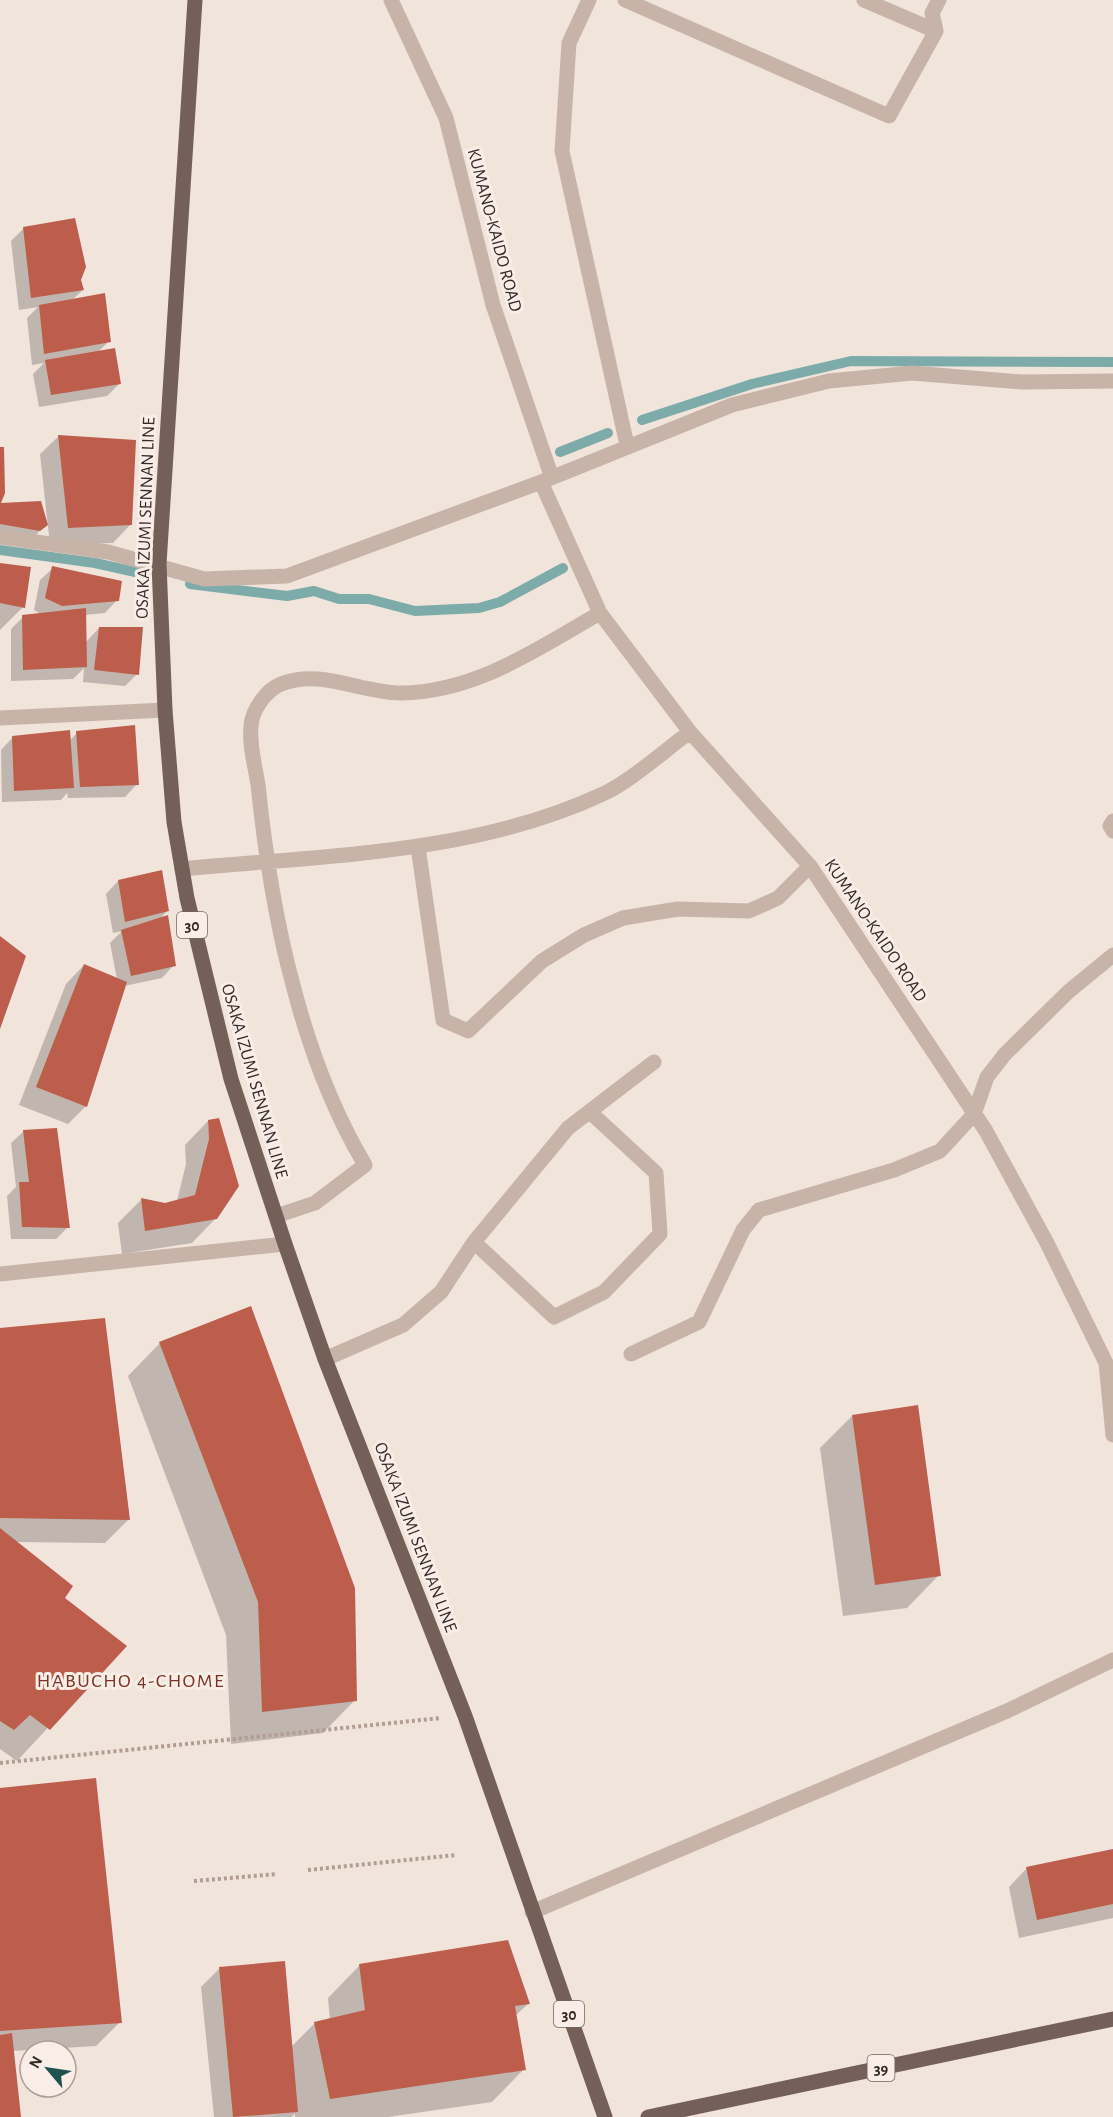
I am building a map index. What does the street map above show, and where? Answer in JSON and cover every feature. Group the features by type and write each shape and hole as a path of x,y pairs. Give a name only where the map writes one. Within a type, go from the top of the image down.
{"main road":[{"name":"OSAKA IZUMI SENNAN LINE","path":"195,0 159,564 165,710 174,822 182,869 214,1014 245,1123 285,1244 325,1359 465,1716 532,1912 606,2117"},
{"name":"39","path":"648,2117 1113,2019"}],"street":[{"name":"KUMANO-KAIDO ROAD","path":"391,0 446,118 493,305 546,479 600,613 690,732 810,866 974,1114 1047,1243 1106,1364 1113,1435"},
{"path":"589,0 569,43 562,151 627,445"},
{"path":"625,0 889,116 936,31 932,13 939,0"},
{"path":"864,0 936,31"},
{"path":"0,537 108,552 159,564 204,579 286,576 546,479 732,405 828,381 912,372 1022,382 1113,381"},
{"path":"276,1216 315,1203 365,1165 349,1138 324,1079 293,986 266,861 251,725 261,700 279,684 311,676 399,693 448,688 496,672 600,613"},
{"path":"0,718 165,710"},
{"path":"182,869 417,848 529,822 607,792 690,732"},
{"path":"1113,821 1110,826 1113,831"},
{"path":"417,848 443,1020 468,1031 542,961 584,935 623,918 678,909 749,911 778,898 810,866"},
{"path":"631,1354 699,1322 743,1230 759,1210 894,1170 940,1151 974,1114 987,1077 1005,1054 1068,992 1113,955"},
{"path":"325,1359 403,1325 441,1292 474,1242 568,1128 654,1062"},
{"path":"474,1242 554,1317 604,1292 660,1234 656,1173 590,1112"},
{"path":"0,1274 285,1244"},
{"path":"532,1912 1007,1711 1113,1660"}],"path":[{"path":"0,1763 465,1716"},
{"path":"308,1870 456,1855"},
{"path":"194,1881 277,1874"}],"building":[{"path":"75,218 86,267 81,280 84,290 31,298 23,227"},
{"path":"105,293 111,342 44,354 39,305"},
{"path":"115,348 121,384 51,395 45,360"},
{"path":"58,435 136,440 132,525 68,528"},
{"path":"0,447 4,447 5,493 1,503 41,501 48,525 40,531 0,524"},
{"path":"0,563 31,567 25,608 0,603"},
{"path":"52,566 122,581 119,601 62,606 45,598"},
{"path":"86,608 87,667 23,670 22,615"},
{"path":"99,627 143,627 139,675 94,670"},
{"path":"135,725 139,785 80,787 76,731"},
{"path":"70,730 74,788 14,791 12,736"},
{"path":"162,870 169,911 125,922 118,880"},
{"path":"168,915 176,966 131,976 121,930"},
{"path":"0,936 26,956 0,1029"},
{"path":"84,964 127,982 87,1107 36,1087"},
{"path":"219,1118 239,1186 217,1219 145,1231 141,1198 165,1203 195,1195 209,1139 208,1120"},
{"path":"57,1128 70,1228 22,1227 19,1182 29,1182 23,1130"},
{"path":"251,1306 355,1588 357,1701 262,1712 258,1602 159,1342"},
{"path":"105,1318 130,1520 0,1518 0,1328"},
{"path":"918,1405 941,1576 875,1585 852,1415"},
{"path":"0,1528 73,1586 65,1598 127,1646 50,1730 30,1715 14,1730 0,1721"},
{"path":"96,1778 122,2023 0,2031 0,1788"},
{"path":"1113,1849 1113,1904 1037,1920 1026,1867"},
{"path":"508,1940 530,2004 515,2006 526,2070 330,2099 314,2022 365,2010 359,1964"},
{"path":"285,1961 298,2112 233,2117 219,1967"},
{"path":"12,2033 21,2117 0,2117 0,2035"}],"waterway":[{"path":"642,420 752,384 851,361 1113,362"},
{"path":"560,452 608,433"},
{"path":"0,550 95,563 140,573"},
{"path":"190,584 287,596 314,591 339,599 369,599 415,611 479,608 500,602 563,568"}],"district":[{"name":"HABUCHO 4-CHOME","path":"131,1680"}]}
